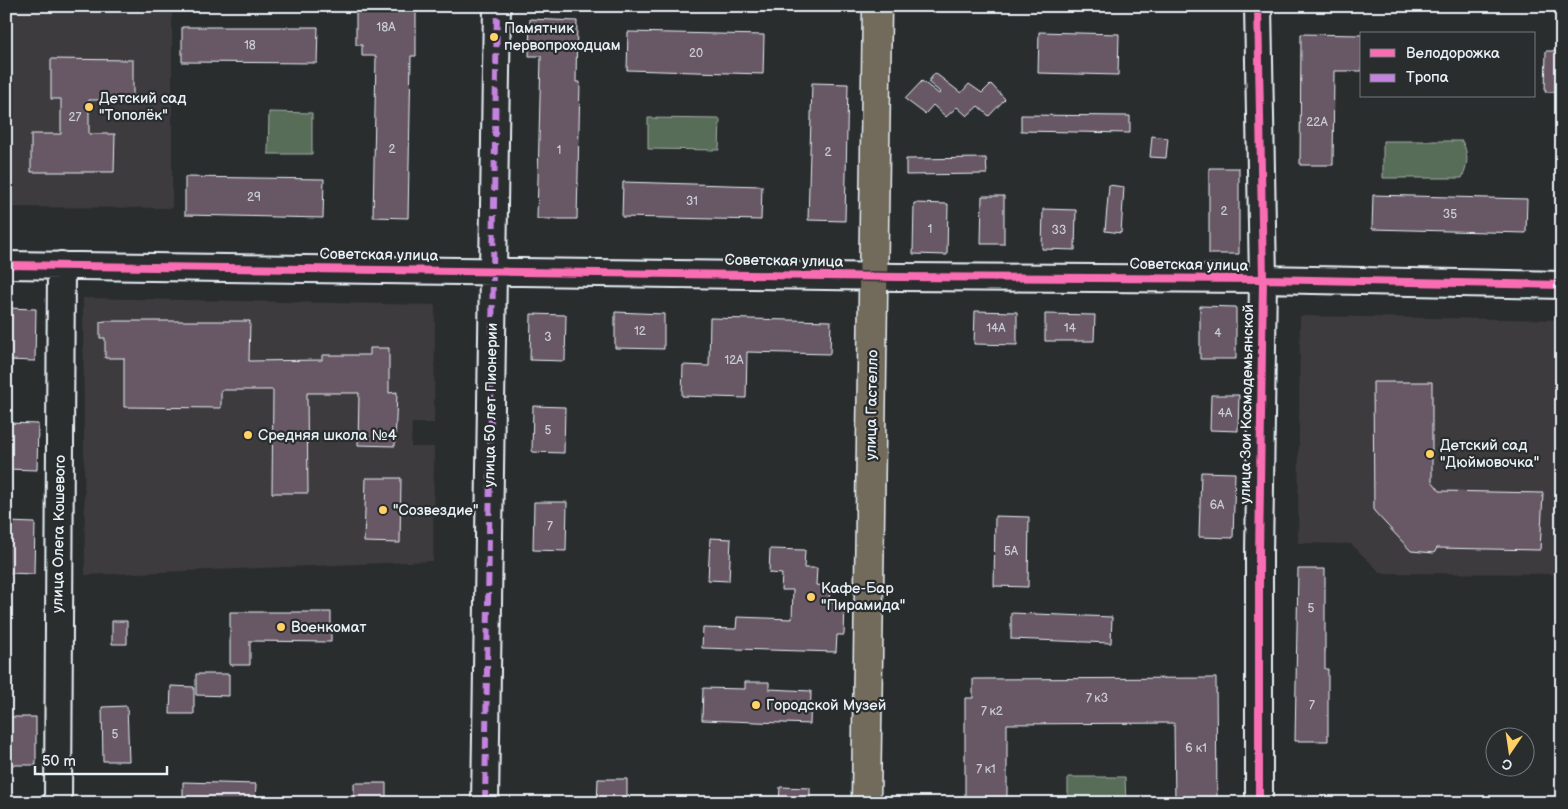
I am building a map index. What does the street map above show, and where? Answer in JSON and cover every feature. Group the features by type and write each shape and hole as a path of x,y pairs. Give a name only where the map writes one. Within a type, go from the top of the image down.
{"main road":[{"name":"улица Гастелло","path":"866,803 877,6"}],"street":[{"name":"улица 50 лет Пионерии","path":"485,803 497,6"},
{"name":"улица Зои Космодемьянской","path":"1258,6 1263,279 1259,555 1259,803"},
{"name":"Советская улица","path":"6,265 1263,279 1562,285"},
{"name":"улица Олега Кошевого","path":"58,803 61,265"}],"shaded area":[{"name":"Детский сад \"Тополёк\"","path":"6,6 172,6 172,208 6,207"},
{"name":"Средняя школа №4","path":"83,298 435,305 434,423 412,423 411,447 434,447 433,561 85,575"},
{"name":"Детский сад \"Дюймовочка\"","path":"1300,316 1562,320 1562,574 1381,573 1351,544 1298,543"}],"green space":[{"path":"269,112 312,113 312,154 268,154"},
{"path":"648,118 720,119 719,150 648,149"},
{"path":"1383,141 1462,141 1467,155 1462,178 1383,178"},
{"path":"1068,777 1125,777 1126,803 1068,803"}],"building":[{"path":"356,9 416,9 416,56 411,56 408,218 373,217 376,56 362,56 362,45 356,45"},
{"path":"530,19 577,21 576,82 580,82 577,219 537,219 541,56 529,56"},
{"path":"182,27 318,27 317,63 182,62"},
{"path":"628,32 764,35 763,74 627,70"},
{"path":"1039,32 1119,34 1118,75 1038,73"},
{"path":"1301,34 1360,35 1360,71 1334,71 1333,165 1300,165"},
{"path":"1546,51 1562,51 1562,92 1545,92"},
{"path":"51,59 133,60 133,100 89,100 89,134 115,134 114,172 31,172 31,134 61,134 61,99 51,99"},
{"path":"935,73 961,93 969,84 982,93 991,84 1005,99 989,116 978,106 967,116 957,107 946,117 933,105 925,114 905,99 922,81 939,94 940,92 928,82"},
{"path":"812,83 848,84 845,221 808,220"},
{"path":"1021,115 1130,116 1130,133 1021,131"},
{"path":"1152,136 1168,138 1166,158 1150,157"},
{"path":"986,158 987,174 906,175 906,159"},
{"path":"1209,168 1239,168 1239,254 1209,254"},
{"path":"185,177 324,179 323,218 185,215"},
{"path":"623,182 762,186 761,220 622,217"},
{"path":"1109,185 1124,187 1121,233 1105,231"},
{"path":"1373,195 1527,199 1526,233 1372,229"},
{"path":"982,196 1004,196 1004,244 981,244"},
{"path":"914,203 948,204 947,255 913,254"},
{"path":"1043,209 1076,210 1075,250 1042,249"},
{"path":"1200,306 1236,307 1236,359 1200,359"},
{"path":"6,308 36,309 35,361 6,360"},
{"path":"975,311 1017,312 1017,345 974,344"},
{"path":"615,312 664,314 664,349 615,348"},
{"path":"531,314 566,315 565,361 530,360"},
{"path":"1045,314 1095,315 1094,341 1045,341"},
{"path":"710,318 831,321 830,354 747,352 746,398 682,396 683,365 709,366"},
{"path":"250,321 249,361 322,360 322,355 370,355 370,348 389,348 389,393 397,392 395,446 358,445 359,393 307,393 308,493 272,493 273,390 221,390 221,408 124,407 124,358 105,358 105,338 100,338 100,322"},
{"path":"1373,382 1432,382 1432,481 1440,491 1543,493 1540,550 1437,548 1434,553 1411,551 1374,511"},
{"path":"1211,395 1239,395 1238,431 1210,430"},
{"path":"533,406 565,407 564,453 532,452"},
{"path":"6,423 38,424 37,470 6,469"},
{"path":"1201,472 1235,473 1233,538 1199,537"},
{"name":"\"Созвездие\"","path":"366,478 401,478 400,543 364,542"},
{"path":"534,502 567,502 566,551 533,550"},
{"path":"995,516 1029,517 1028,587 994,586"},
{"path":"9,522 35,523 34,574 8,573"},
{"path":"710,538 731,539 729,581 708,580"},
{"name":"Кафе-Бар \"Пирамида\"","path":"770,549 805,550 804,568 817,568 816,585 830,586 829,603 845,603 844,635 837,635 836,652 702,648 703,628 736,629 737,617 792,619 793,590 781,590 782,574 769,573"},
{"path":"1298,569 1325,569 1325,669 1328,669 1328,741 1295,741"},
{"name":"Военкомат","path":"230,612 331,612 331,642 250,641 250,665 230,665"},
{"path":"1011,613 1112,617 1111,643 1011,639"},
{"path":"112,621 127,621 127,644 112,644"},
{"path":"196,674 229,674 229,696 196,695"},
{"path":"1216,678 1217,803 1175,803 1174,723 1007,724 1007,803 965,803 965,698 973,698 973,679"},
{"name":"Городской Музей","path":"745,682 769,682 769,689 811,691 810,724 702,720 703,688 745,689"},
{"path":"171,686 194,687 194,714 170,714"},
{"path":"127,706 129,761 103,761 102,707"},
{"path":"6,717 36,717 36,765 6,765"},
{"path":"598,779 627,779 627,803 597,803"},
{"path":"183,782 256,784 255,803 183,803"},
{"path":"354,783 386,783 386,803 354,803"},
{"path":"780,787 810,788 810,803 779,803"}],"marked path":[{"path":"485,803 497,6"}],"cycle path":[{"path":"1258,6 1263,279 1259,555 1259,803"},
{"path":"6,265 897,277 1263,279 1562,285"}],"place":[{"name":"Памятник первопроходцам","path":"494,37"},
{"name":"Детский сад \"Тополёк\"","path":"89,107"},
{"name":"Средняя школа №4","path":"248,435"},
{"name":"Детский сад \"Дюймовочка\"","path":"1430,454"},
{"name":"\"Созвездие\"","path":"383,510"},
{"name":"Кафе-Бар \"Пирамида\"","path":"811,597"},
{"name":"Военкомат","path":"281,627"},
{"name":"Городской Музей","path":"756,705"}]}
